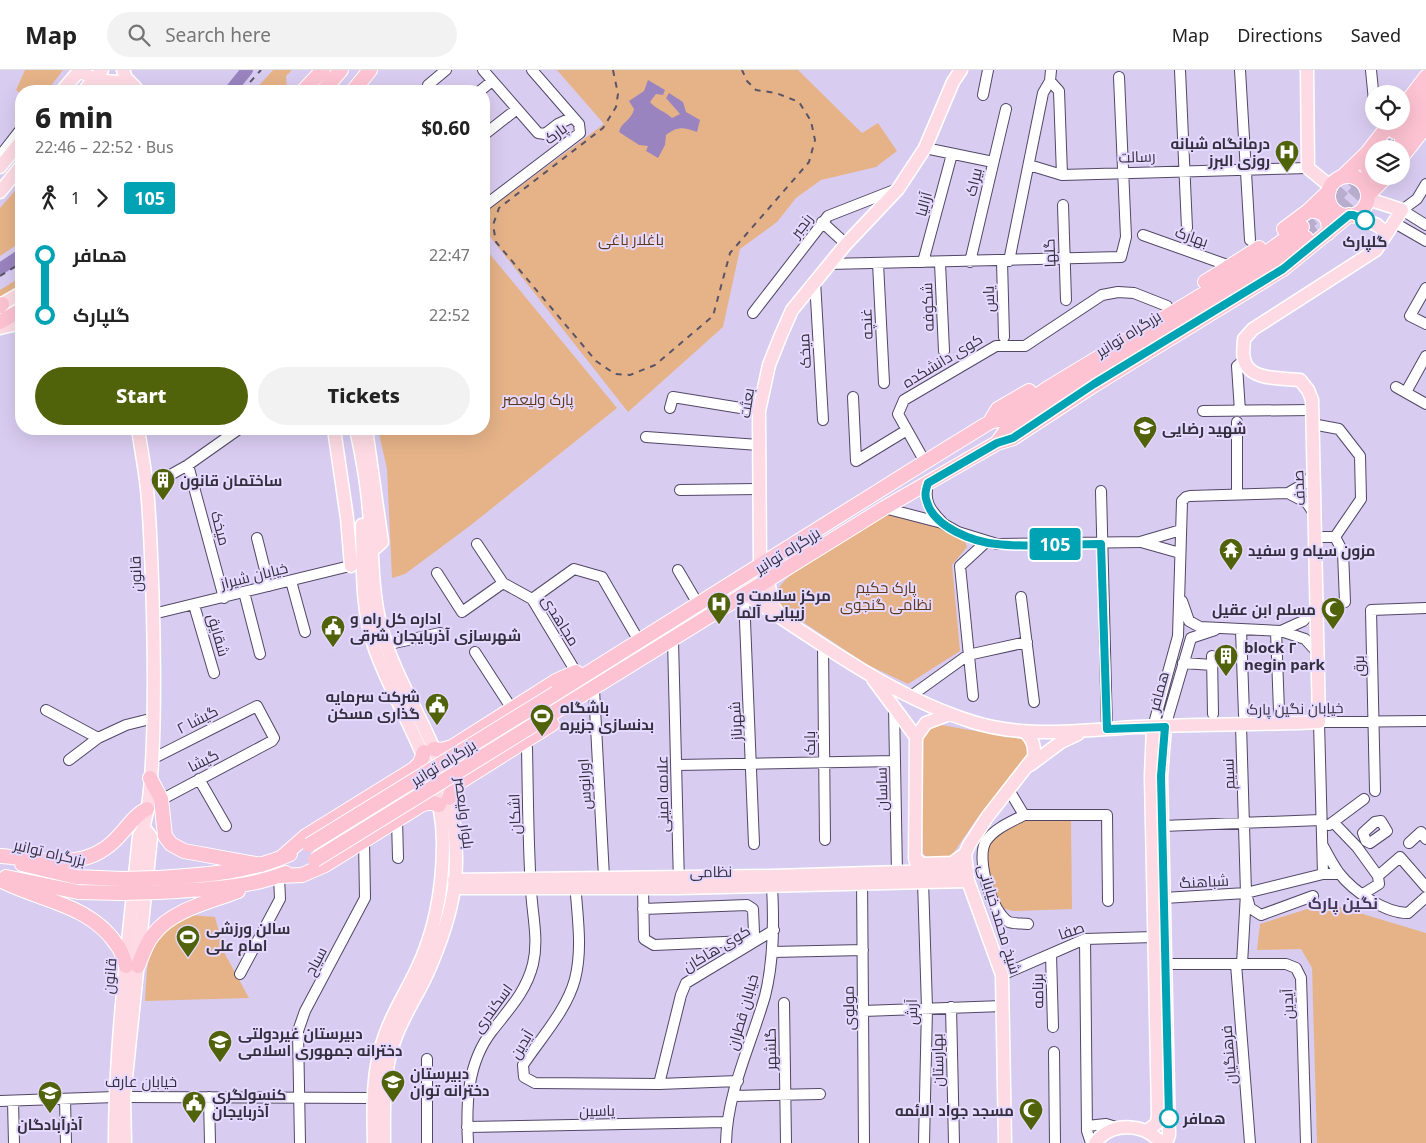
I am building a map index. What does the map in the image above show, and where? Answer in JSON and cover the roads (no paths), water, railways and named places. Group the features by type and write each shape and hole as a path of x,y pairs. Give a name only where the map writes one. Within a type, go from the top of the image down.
{"highway":[{"path":"309,85 323,70"},
{"path":"328,85 341,70"},
{"path":"358,85 370,70"},
{"path":"1410,97 1426,77"},
{"path":"1396,131 1426,92"},
{"path":"1384,140 1426,107"},
{"path":"1410,146 1426,126"},
{"path":"990,422 998,409 1230,266 1308,211 1365,155"},
{"path":"1342,177 1354,177 1360,180 1367,189 1368,197"},
{"path":"997,443 1013,438 1094,384 1283,269 1351,215 1364,207 1368,197 1379,185"},
{"path":"1330,189 1330,203 1333,208 1343,215 1351,215"},
{"path":"1308,211 1315,210 1328,218 1330,226 1328,233"},
{"name":"بزرگراه توانیر","path":"1304,232 1269,266 1127,352 1007,429 997,443 884,508 315,860 278,876 230,887 159,885 221,874 261,864 309,845 925,462 990,422 1005,418 1048,388 1304,232"},
{"path":"0,322 15,313"},
{"path":"282,857 306,836 404,775 420,763 429,751 452,747 556,681 601,664"},
{"path":"278,876 302,874 325,865 421,805 444,801 455,785 553,723 592,690"},
{"path":"452,747 450,756 453,765 459,772 468,776"},
{"path":"404,775 412,779 418,786 422,795 421,805"},
{"path":"150,778 160,799 165,836 171,844 184,851 261,864"},
{"path":"0,856 74,862 95,856 116,840 138,815 147,809"},
{"name":"بزرگراه توانیر","path":"0,856 76,877 122,886"},
{"path":"0,876 78,892 122,886 159,885"},
{"path":"0,880 18,889 60,902 82,912 100,926 118,945 132,966 161,924 177,914 262,881"}],"main road":[{"path":"67,85 80,70 122,85"},
{"path":"123,70 126,78 133,85"},
{"name":"بعثت","path":"760,565 758,490 759,411 770,365 781,335 792,310 815,281 846,244 898,189 925,148 953,82 961,70"},
{"path":"1307,70 1308,168 1330,189"},
{"path":"89,85 98,75"},
{"path":"0,167 15,148"},
{"path":"0,192 15,173"},
{"path":"1244,360 1244,339 1253,329 1376,250 1402,210 1368,197"},
{"path":"1351,215 1377,226 1390,228"},
{"path":"1,305 15,297"},
{"path":"0,328 15,324"},
{"name":"صدف","path":"1244,360 1248,368 1257,375 1300,380 1308,390 1313,410 1318,722"},
{"name":"قانون","path":"120,1097 132,966 151,838 145,829 154,718 153,614 147,488 139,435"},
{"path":"335,435 357,565"},
{"name":"بلوار ولیعصر","path":"350,435 362,510 357,565 374,648 393,693 443,770 444,801 441,879 430,952 395,1039 387,1068 383,1098 384,1143"},
{"name":"بلوار ولیعصر","path":"357,435 369,509 376,596 385,645 429,751"},
{"path":"367,435 382,542 372,551"},
{"path":"768,581 773,606 780,616"},
{"path":"745,595 870,675 916,737 915,858 921,876"},
{"name":"خیابان نگین پارک","path":"870,675 950,714 975,723 1025,732 1159,727 1242,720 1318,722"},
{"path":"916,737 926,723 950,714"},
{"name":"همافر","path":"1159,727 1161,776 1157,826 1154,937 1162,1067 1169,1134 1166,1143"},
{"path":"915,858 922,864 952,863 966,854 969,845 988,816 1030,765 1061,742 1084,731"},
{"path":"1025,732 1032,739 1035,748 1034,757 1030,765"},
{"name":"بلوار ولیعصر","path":"374,1143 372,1098 376,1066 384,1035 430,952 444,933 454,884 454,840 444,801"},
{"name":"همافر","path":"1147,1131 1156,1123 1158,1116 1162,1067 1165,964 1164,898 1157,826"},
{"name":"شیخ محمد خیابانی","path":"966,854 967,875 1002,974 1006,1143"},
{"name":"نظامی","path":"862,878 897,873 921,876"},
{"name":"نظامی","path":"454,884 609,881 772,881 967,875"},
{"name":"نظامی","path":"609,881 643,888 679,882"},
{"path":"115,1143 120,1097"},
{"path":"120,1097 125,1143"},
{"path":"1095,1143 1105,1133 1119,1128 1133,1127 1147,1131 1161,1143"}],"street":[{"path":"428,85 446,70"},
{"path":"483,70 538,132 545,134 558,124 573,117"},
{"name":"پارک","path":"490,201 580,133 579,124 532,70"},
{"path":"983,95 988,70"},
{"path":"1006,261 1029,165 1042,93 1050,81 1050,70"},
{"path":"1180,70 1187,228"},
{"path":"1240,70 1250,240"},
{"path":"1372,70 1373,85"},
{"path":"829,264 940,263 1122,257 1126,237 1119,76"},
{"path":"487,85 492,80"},
{"path":"1050,81 1059,91 1062,175"},
{"path":"490,130 517,109"},
{"name":"بیراک","path":"970,262 1006,109"},
{"path":"0,156 15,137"},
{"path":"925,148 994,162"},
{"name":"آزالیا","path":"923,262 952,154"},
{"name":"رسالت","path":"1029,165 1062,175 1247,168 1308,168"},
{"path":"1426,184 1417,199 1402,210 1426,226"},
{"name":"رنجبر","path":"753,313 822,222 836,212 898,189"},
{"name":"گلها","path":"1062,205 1066,300"},
{"path":"822,222 846,244"},
{"path":"1390,228 1426,241"},
{"name":"بهارک","path":"1143,235 1230,266"},
{"name":"یاس","path":"1004,337 1006,261"},
{"name":"غنچه","path":"878,263 884,383"},
{"name":"شکوفه","path":"940,263 944,351"},
{"name":"میخک","path":"815,281 823,420"},
{"path":"1426,288 1410,316 1426,324"},
{"name":"کوی دانشکده","path":"925,462 898,414 904,400 996,346 1025,346 1102,295 1118,292 1134,293 1167,306"},
{"path":"1406,392 1426,356"},
{"path":"1240,411 1237,366 1244,360"},
{"path":"1396,387 1426,404"},
{"path":"670,408 673,397 759,411"},
{"path":"853,397 856,460 907,430"},
{"path":"1203,411 1313,410"},
{"path":"1237,422 1237,494"},
{"path":"1312,424 1339,429 1360,456 1361,499 1335,537"},
{"path":"147,488 188,465 230,435"},
{"path":"646,437 759,445"},
{"name":"میخک","path":"188,465 224,598"},
{"path":"1288,493 1307,482 1313,473"},
{"path":"928,483 926,501 930,510 942,523"},
{"path":"680,490 758,490"},
{"path":"1101,491 1107,729"},
{"path":"1315,515 1307,503 1288,493 1186,497 1182,501 1180,595 1189,621 1200,627 1279,631 1305,639 1316,651"},
{"path":"884,508 942,523 958,532 986,542 1011,545 1140,542 1181,530"},
{"path":"1315,538 1335,537"},
{"path":"1335,537 1343,552 1345,602"},
{"path":"257,538 269,586"},
{"path":"972,696 960,566 986,542"},
{"path":"1140,542 1180,553"},
{"path":"437,573 462,612 503,584 478,544"},
{"name":"خیابان شیراز","path":"153,614 357,565"},
{"path":"532,599 574,569 602,577 639,641"},
{"path":"678,570 698,604"},
{"path":"291,581 305,632"},
{"name":"مجاهدی","path":"503,584 532,599 576,672"},
{"path":"244,592 260,654"},
{"name":"شهرناز","path":"745,595 754,844"},
{"name":"همافر","path":"1159,727 1178,636 1180,595"},
{"path":"1021,597 1034,702"},
{"name":"شقایق","path":"194,605 214,674"},
{"path":"1279,631 1303,621 1315,608"},
{"name":"برق","path":"1374,723 1372,610 1426,608"},
{"name":"همافر","path":"1159,727 1191,638 1219,629"},
{"name":"نسیم","path":"1240,630 1246,893"},
{"path":"1279,631 1279,711"},
{"path":"385,645 440,633"},
{"name":"علامه امینی","path":"673,640 679,882"},
{"path":"911,696 968,655 1027,642"},
{"name":"بابک","path":"824,646 825,840"},
{"path":"475,652 512,709"},
{"path":"1183,663 1213,661 1213,714"},
{"name":"اورانوس","path":"592,690 609,881"},
{"name":"ساسان","path":"894,705 897,873"},
{"name":"گیشا","path":"147,809 160,799 274,740 257,706"},
{"name":"گیشا ۲","path":"152,759 257,706"},
{"path":"46,710 98,738"},
{"path":"69,760 98,738 126,725 154,718"},
{"name":"خیابان نگین پارک","path":"1318,722 1374,723 1426,721"},
{"name":"صدف","path":"1318,722 1323,874"},
{"path":"1374,723 1375,791"},
{"name":"اشکان","path":"526,748 531,884"},
{"path":"677,765 895,761"},
{"path":"199,779 226,826"},
{"path":"1009,790 1024,815"},
{"path":"1157,826 1244,823 1321,825 1333,822 1364,799"},
{"path":"1028,924 1010,923 998,913 982,868 981,854 985,842 994,832 1024,815 1107,815 1108,901"},
{"path":"397,820 398,858"},
{"path":"1333,822 1357,847 1378,876 1379,884 1363,894"},
{"path":"1409,842 1421,832 1426,839"},
{"name":"سیاح","path":"300,1143 298,1031 305,1011 365,898 364,840"},
{"path":"1357,847 1366,841"},
{"path":"1322,846 1340,874 1363,894 1396,913 1408,913 1426,897"},
{"path":"1378,876 1400,857 1426,887"},
{"name":"شباهنگ","path":"1164,898 1246,893 1323,874 1340,874"},
{"path":"240,974 280,899 278,876"},
{"name":"آرش","path":"921,876 927,1008 924,1143"},
{"name":"مولوی","path":"862,878 864,1143"},
{"name":"خیابان قطران","path":"726,1143 727,1122 733,1096 765,995 774,930 772,881"},
{"name":"آیدین","path":"575,883 578,962 575,980 568,998 523,1065 524,1078 535,1083 659,1084 738,1081"},
{"name":"اسکندری","path":"468,1143 467,1093 475,1061 491,1032 525,988 533,962 536,935 531,884"},
{"path":"642,909 680,912 714,911 751,906 752,938 748,941 654,945 644,939 642,909 643,888"},
{"path":"1246,893 1250,908 1261,916 1313,896"},
{"name":"فرهنگیان","path":"1246,893 1239,964 1250,1143"},
{"name":"کوی هاکان","path":"659,1084 681,995 686,983 774,930"},
{"name":"صفا","path":"1002,974 1085,939 1154,937"},
{"path":"1085,939 1087,1126 1091,1143"},
{"path":"772,952 863,950"},
{"name":"برنامه","path":"1051,954 1053,1027"},
{"name":"آیدین","path":"1165,964 1286,964 1296,968 1302,978 1306,1143"},
{"name":"گلشهر","path":"784,1003 786,1143"},
{"path":"864,1011 1003,1006"},
{"name":"بهارستان","path":"951,1007 954,1143"},
{"path":"1054,1052 1055,1143"},
{"path":"427,1059 428,1143"},
{"path":"733,1096 820,1094"},
{"name":"خیابان عارف","path":"0,1102 120,1097 372,1098"},
{"path":"209,1097 210,1143"},
{"path":"65,1099 66,1143"},
{"path":"13,1101 14,1143"},
{"name":"یاسین","path":"467,1127 727,1122"},
{"path":"1087,1126 1106,1124 1119,1128"}],"waterway":[{"path":"235,85 247,70"},
{"path":"0,269 15,259"}],"tunnel":[{"path":"1388,140 1395,132"},
{"path":"1302,227 1326,207 1365,165"},
{"path":"1306,238 1337,214 1365,182"}],"railway":[{"path":"247,85 261,70"},
{"path":"613,70 618,94 616,107 603,128 499,208 493,225 496,242 596,361 615,374 630,375 655,365 713,316 730,253 809,162 815,140 811,121 799,102 776,93 756,90 747,81 742,70"},
{"path":"0,276 15,267"}],"place":[{"name":"درمانگاه شبانه روزی البرز","path":"1287,173"},
{"name":"گلپارک","path":"1365,220"},
{"name":"شهید رضایی","path":"1145,449"},
{"name":"ساختمان قانون","path":"163,501"},
{"name":"مزون سیاه و سفید","path":"1231,571"},
{"name":"مرکز سلامت و زیبایی آلما","path":"719,625"},
{"name":"مسلم ابن عقیل","path":"1333,630"},
{"name":"اداره کل راه و شهرسازی آذربایجان شرقی","path":"333,648"},
{"name":"block ۲ negin park","path":"1226,677"},
{"name":"شرکت سرمایه گذاری مسکن","path":"437,726"},
{"name":"باشگاه بدنسازی جزیره","path":"542,737"},
{"name":"سالن ورزشی امام علی","path":"188,958"},
{"name":"دبیرستان غیردولتی دخترانه جمهوری اسلامی","path":"220,1063"},
{"name":"دبیرستان دخترانه توان","path":"393,1103"},
{"name":"آذرآبادگان","path":"50,1114"},
{"name":"همافر","path":"1169,1118"},
{"name":"کنسولگری آذربایجان","path":"194,1124"},
{"name":"مسجد جواد الائمه","path":"1031,1131"}],"district":[{"name":"نگین پارک","path":"1343,903"}],"park label":[{"name":"باغلار باغی","path":"631,239"},
{"name":"پارک ولیعصر","path":"538,399"},
{"name":"پارک حکیم نظامی گنجوی","path":"886,596"}]}
